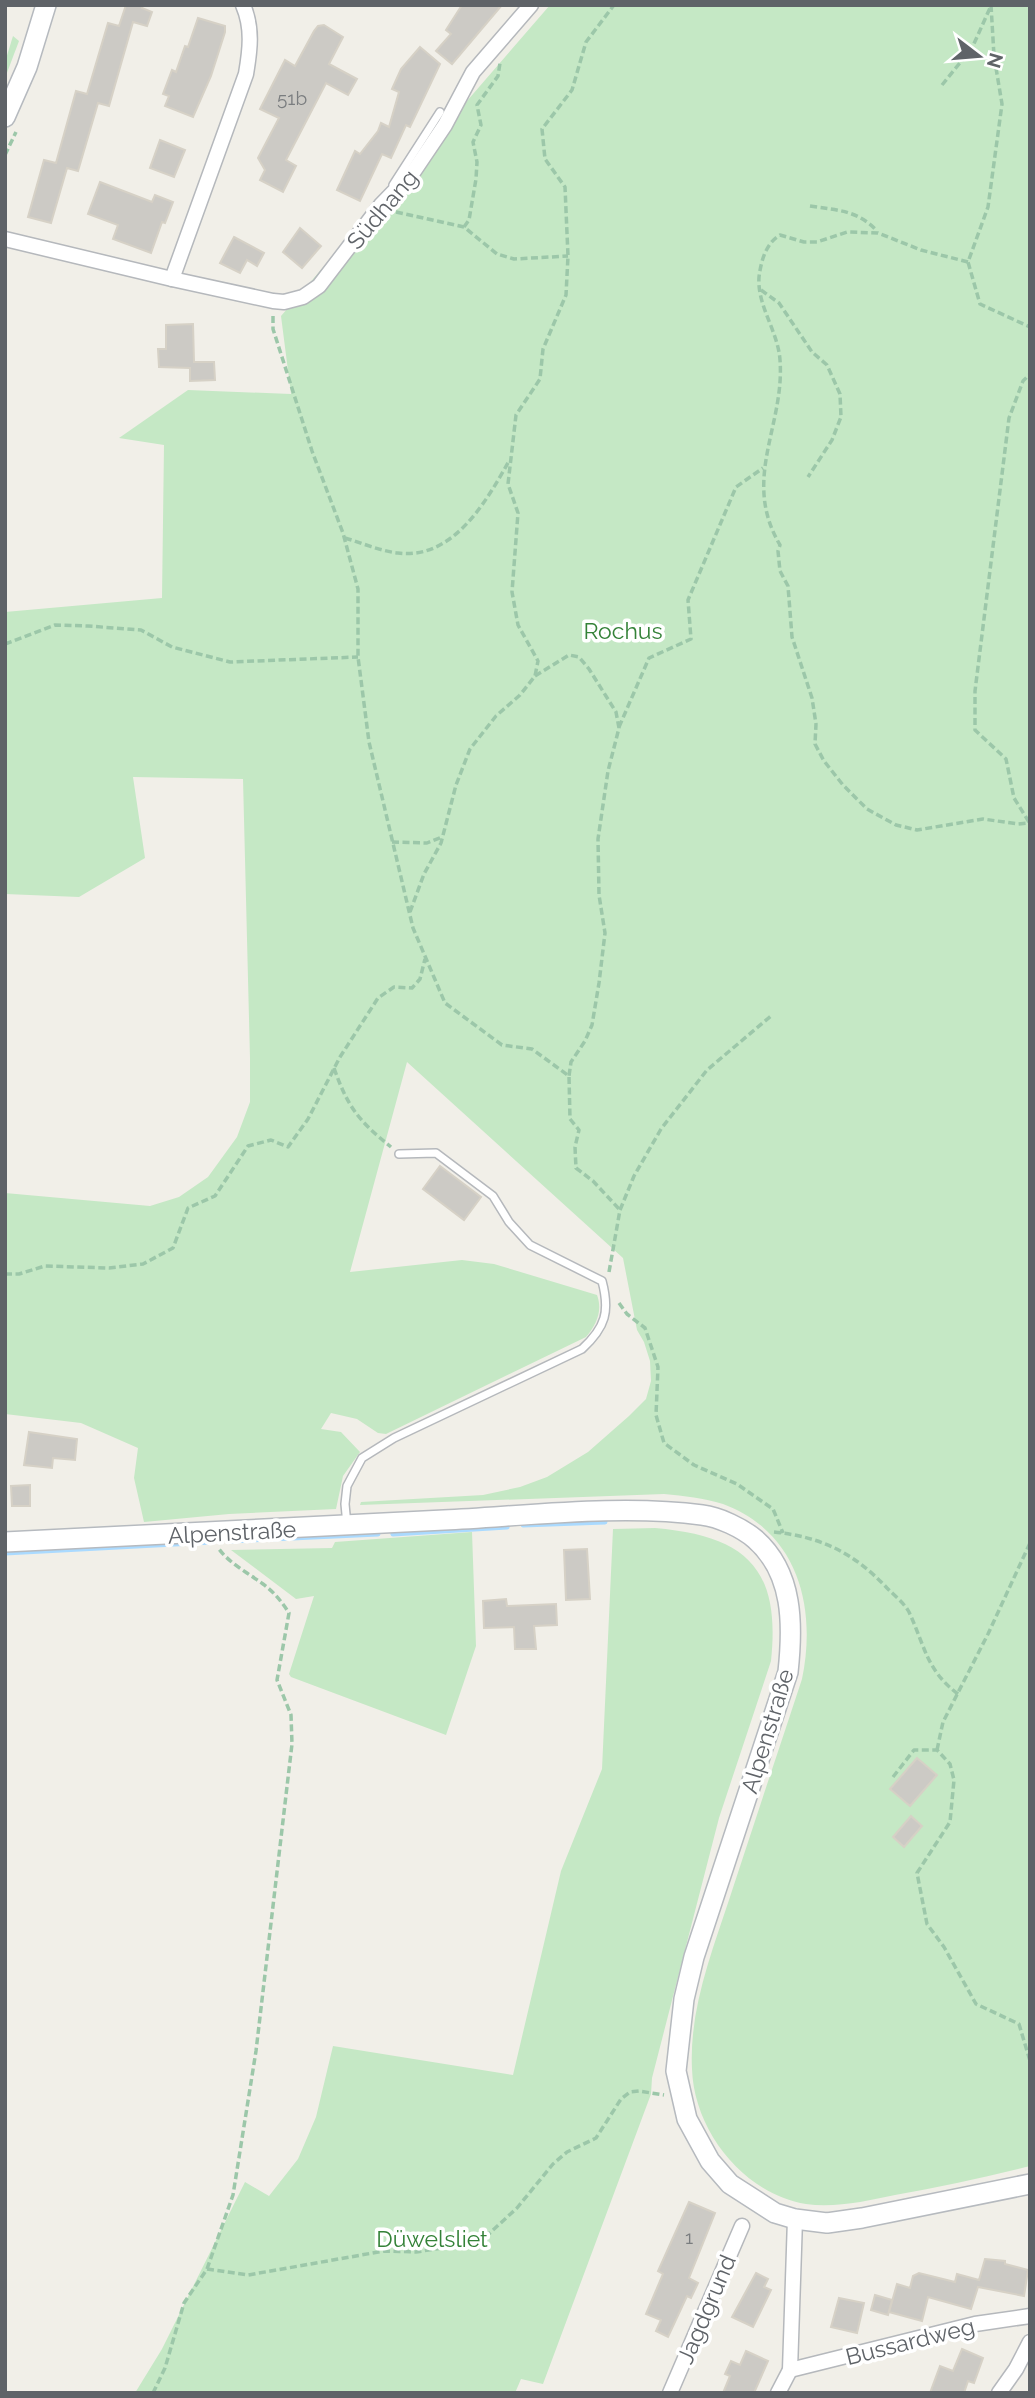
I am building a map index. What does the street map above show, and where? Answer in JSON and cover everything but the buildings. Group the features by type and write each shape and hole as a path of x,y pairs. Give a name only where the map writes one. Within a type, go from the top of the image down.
{"street":[{"path":"5,117 27,67 46,5"},
{"path":"172,279 246,74 251,48 249,18 243,5"},
{"name":"Südhang","path":"5,239 273,301 284,302 303,297 319,286 381,205 414,171 445,125 473,72 531,5"},
{"name":"Alpenstraße","path":"5,1542 632,1511 705,1515 731,1525 755,1539 781,1576 789,1605 792,1633 788,1672 694,1957 680,2014 676,2071 687,2119 710,2161 730,2184 775,2213 795,2219 827,2223 862,2218 1030,2183"},
{"path":"778,2393 790,2370 795,2219"},
{"name":"Jagdgrund","path":"670,2393 742,2226"},
{"name":"Bussardweg","path":"790,2370 975,2324 1030,2316"},
{"path":"999,2393 1030,2342"}],"lane":[{"path":"381,205 440,112"},
{"path":"346,1525 348,1486 362,1458 394,1438 582,1349 593,1340 606,1314 607,1298 602,1281 530,1245 509,1222 494,1196 436,1153 399,1154"}],"path":[{"path":"535,676 538,661 518,625 512,592 518,513 508,484 516,415 540,379 543,349 566,295 568,256 565,187 545,159 542,129 572,90 586,42 614,5"},
{"path":"942,85 972,48 991,6"},
{"path":"991,6 994,56 1002,104 988,207 968,262 979,304 1030,327"},
{"path":"464,228 469,220 474,197 477,162 472,142 481,125 477,105 483,95"},
{"path":"381,205 398,213 464,228 497,254 514,259 568,256"},
{"path":"810,206 853,213 867,221 878,233"},
{"path":"968,262 921,250 878,233 847,232 817,242 804,242 780,235 772,239 762,259 759,280 764,310 774,330 780,357 781,381 763,467 765,501 771,530 780,545 780,571 788,586 792,637 812,698 816,724 815,744 824,761 843,785 867,809 897,825 918,830 983,819 1030,823 1014,798 1006,759 975,730 975,691 1009,418 1023,381 1030,374"},
{"path":"761,290 779,303 812,352 827,365 840,394 841,417 832,440 808,477"},
{"path":"273,301 272,329 344,538 358,589 358,657 369,742 409,914 425,957 445,1003 502,1045 532,1049 569,1076"},
{"path":"344,538 399,553 426,552 452,538 477,513 510,459"},
{"path":"620,1210 593,1181 576,1168 575,1147 579,1130 570,1119 571,1062 592,1025 600,983 605,933 598,895 598,839 608,771 619,728 649,657 691,639 688,600 736,487 763,467"},
{"path":"5,644 55,625 88,626 141,629 172,647 230,662 358,657"},
{"path":"409,914 442,837 456,785 470,749 496,716 520,695 535,676 569,655 579,657 616,712 619,728"},
{"path":"392,842 427,843 442,837"},
{"path":"5,1274 19,1275 45,1266 109,1268 143,1264 173,1248 188,1208 215,1196 248,1146 271,1140 288,1147 308,1119 364,1017 378,998 394,987 412,988 420,979 425,957"},
{"path":"608,1274 620,1210 634,1176 661,1129 707,1070 771,1016"},
{"path":"334,1068 344,1097 362,1124 399,1154"},
{"path":"618,1301 627,1314 645,1328 657,1367 656,1415 664,1443 694,1465 737,1484 773,1508 783,1533 826,1543 863,1563 907,1609 934,1671 958,1694"},
{"path":"153,2393 165,2368 184,2303 207,2269 233,2194 249,2104 292,1744 290,1715 277,1680 289,1613 266,1586 219,1551 218,1533"},
{"path":"937,1750 943,1723 1030,1544"},
{"path":"893,1777 914,1750 937,1750 950,1764 954,1780 950,1822 917,1873 927,1924 944,1947 976,2004 1019,2024 1030,2061"},
{"path":"207,2269 248,2275 384,2251 416,2252 480,2242 517,2208 552,2164 567,2152 596,2138 621,2099 630,2092 650,2094"}],"green space":[{"name":"Rochus","path":"550,5 1030,5 1030,2166 851,2203 817,2205 783,2198 743,2173 726,2156 702,2115 692,2069 694,2026 703,1983 802,1679 807,1625 796,1575 785,1553 769,1533 749,1517 723,1504 664,1494 360,1505 361,1502 483,1495 520,1487 547,1477 588,1452 629,1416 646,1399 651,1381 650,1361 637,1330 623,1258 407,1062 350,1272 462,1260 494,1264 597,1295 597,1318 586,1337 386,1434 378,1433 357,1419 331,1413 321,1429 341,1432 360,1452 343,1476 336,1509 229,1514 144,1522 134,1478 138,1448 81,1423 5,1414 5,1193 150,1206 179,1197 208,1177 237,1137 250,1102 250,1058 243,779 133,777 145,858 79,897 5,894 5,612 162,598 164,445 119,438 188,390 291,394 281,316"},
{"path":"13,36 19,41 5,78 5,62"},
{"name":"Düwelsliet","path":"655,1528 712,1539 734,1549 750,1562 762,1580 770,1602 773,1629 771,1661 719,1818 652,2078 651,2094 543,2384 521,2379 515,2393 135,2393 162,2349 245,2182 269,2196 298,2159 316,2117 333,2046 513,2075 561,1871 602,1769 613,1529"},
{"path":"472,1532 476,1646 446,1735 291,1677 289,1674 314,1596 296,1599 231,1550 332,1548 335,1542"}],"waterway":[{"path":"523,1525 605,1522"},
{"path":"393,1534 507,1527"},
{"path":"230,1541 378,1534"},
{"path":"5,1553 212,1542"}]}
